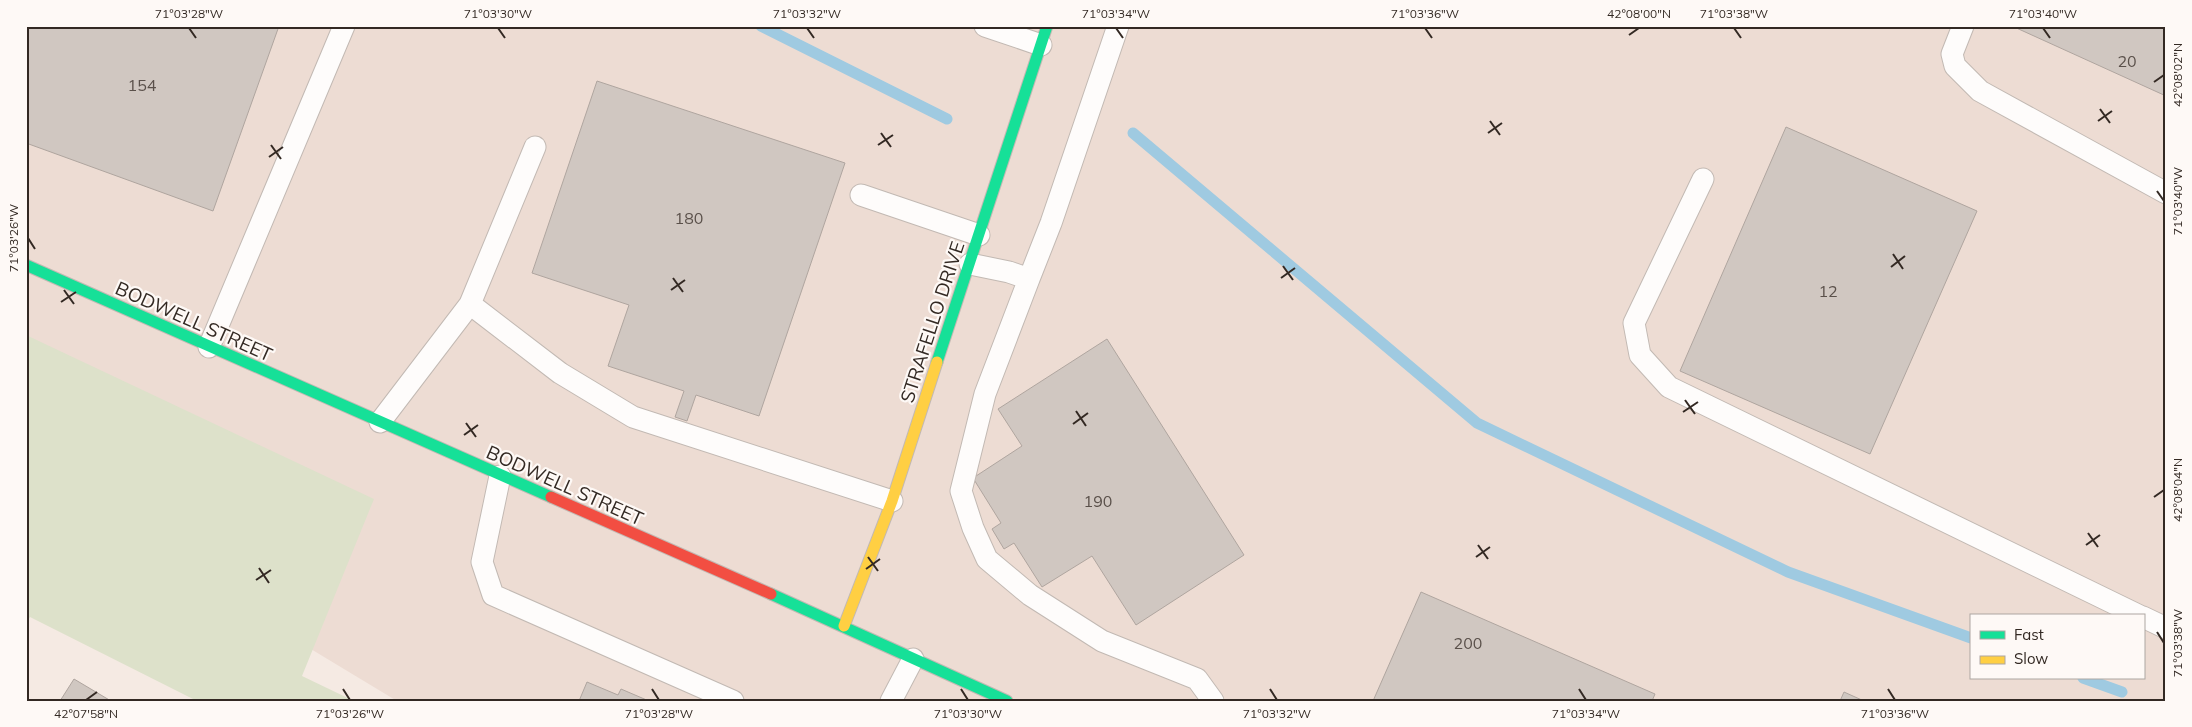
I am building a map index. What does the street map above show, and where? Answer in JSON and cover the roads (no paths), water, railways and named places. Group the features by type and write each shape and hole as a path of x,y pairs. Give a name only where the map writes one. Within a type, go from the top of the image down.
{"street":[{"name":"STRAFELLO DRIVE","path":"844,626 892,502 1044,36"},
{"name":"BODWELL STREET","path":"26,265 500,476 844,626 1006,701"}],"lane":[{"path":"209,347 344,26"},
{"path":"985,26 1044,36"},
{"path":"1118,26 1051,223 986,394 961,491 973,528 987,559 1030,595 1102,642 1197,679 1213,701"},
{"path":"1963,26 1952,54 1955,66 1980,91 2166,193"},
{"path":"380,422 470,304 535,147"},
{"path":"1702,179 1634,324 1640,355 1669,387 2138,614"},
{"path":"861,195 979,235"},
{"path":"970,264 1010,272 1029,279"},
{"path":"470,304 560,373 633,417 892,502"},
{"path":"500,476 482,562 493,595 733,701"},
{"path":"2144,617 2166,628"},
{"path":"891,701 914,659"}],"waterway":[{"path":"761,26 947,119"},
{"path":"1133,133 1477,423 1788,572 1970,638"},
{"path":"2089,680 2122,692"}]}
